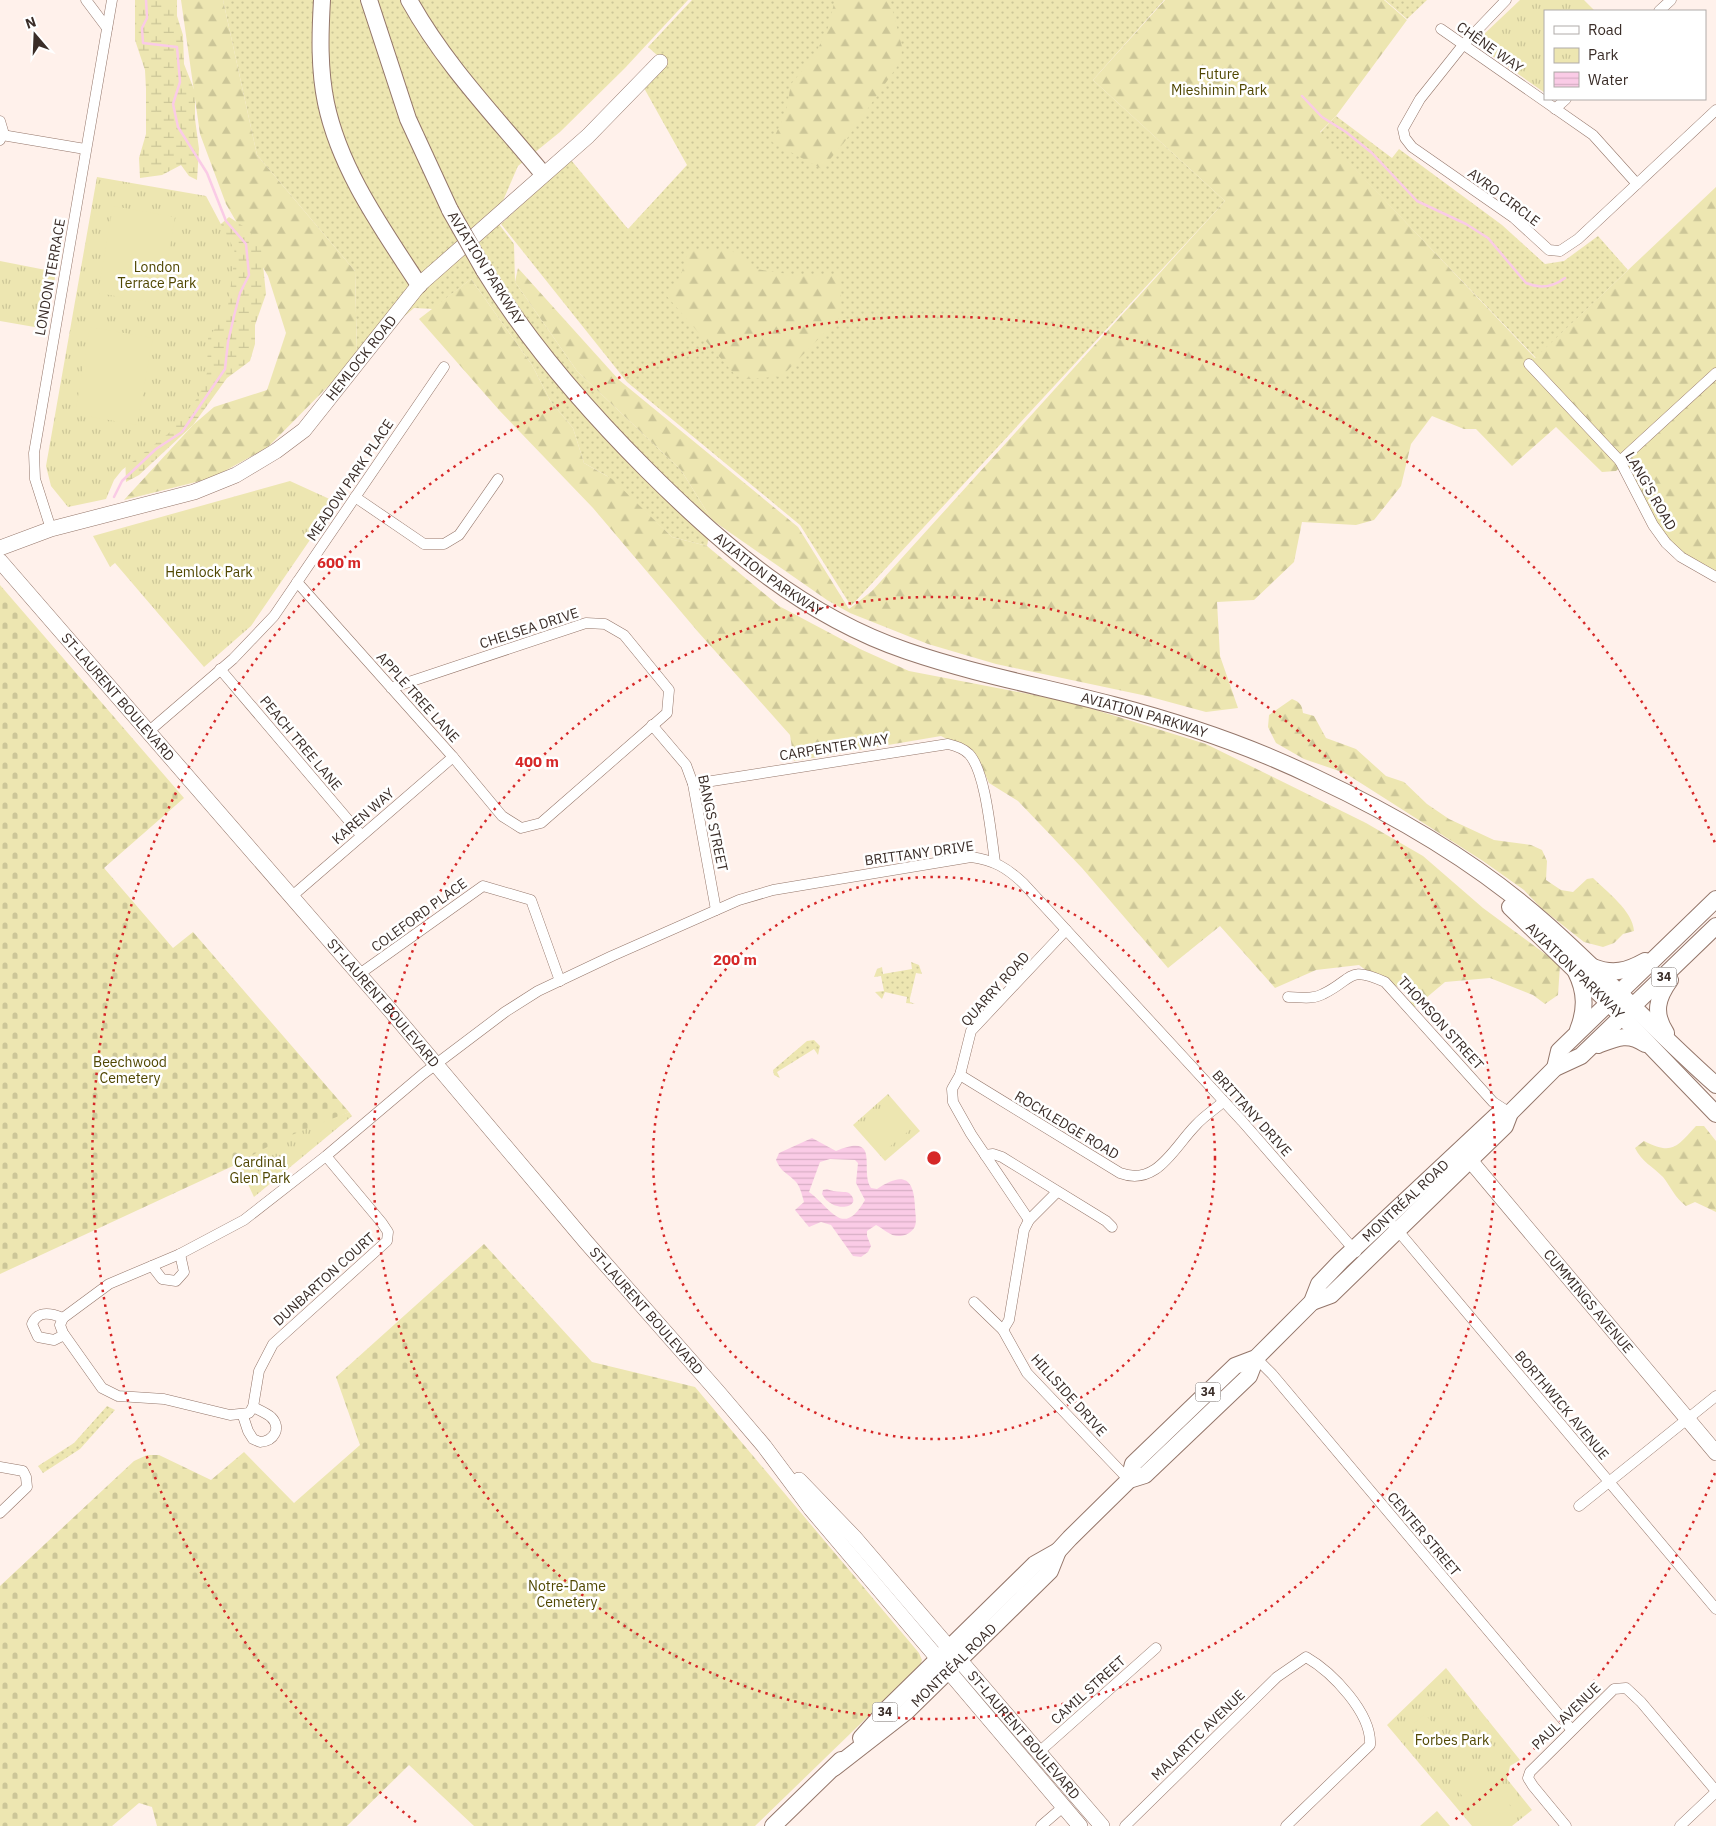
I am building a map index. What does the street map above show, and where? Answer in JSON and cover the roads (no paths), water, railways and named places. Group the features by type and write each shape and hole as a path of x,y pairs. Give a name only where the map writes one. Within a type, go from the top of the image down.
{"main road":[{"path":"322,0 320,42 323,78 326,102 336,140 356,184 419,285"},
{"name":"AVIATION PARKWAY","path":"369,0 408,119 450,210 484,270 536,346 571,389 620,443 731,549 770,580 815,609 888,644 940,662 1114,705 1236,743 1329,784 1425,838 1470,865 1544,922 1591,967 1628,1012 1654,1050 1716,1114"},
{"path":"409,0 430,36 455,71 544,174"},
{"name":"HEMLOCK ROAD","path":"0,548 50,529 194,492 236,475 304,430 419,285 612,114 660,62"},
{"name":"ST-LAURENT BOULEVARD","path":"0,561 437,1065 586,1242 764,1446 844,1526 876,1574 950,1659 1039,1752 1102,1826"},
{"name":"AVIATION PARKWAY","path":"1425,838 1491,890 1574,968 1614,997"},
{"name":"MONTRÉAL ROAD","path":"1555,1068 1559,1051 1716,899"},
{"name":"MONTRÉAL ROAD","path":"1312,1302 1319,1284 1387,1218 1465,1154 1505,1126 1510,1113 1555,1068 1581,1056 1589,1049 1716,926"},
{"path":"1678,1051 1661,1025 1657,1007 1662,992 1693,949"},
{"path":"1591,967 1604,972 1618,972 1658,954"},
{"path":"1574,968 1582,984 1585,1002 1578,1032"},
{"name":"AVIATION PARKWAY","path":"1628,1012 1678,1051 1716,1085"},
{"path":"1589,1049 1625,1035 1636,1038 1654,1050"},
{"name":"MONTRÉAL ROAD","path":"773,1826 834,1768 906,1712 950,1659 1035,1564 1058,1551 1129,1480 1145,1475 1249,1376 1256,1358 1312,1302 1330,1294 1399,1231 1465,1154"},
{"name":"CUMMINGS AVENUE","path":"1465,1154 1716,1453"},
{"name":"ST-LAURENT BOULEVARD","path":"950,1659 1080,1826"}],"street":[{"path":"86,0 107,28"},
{"name":"LONDON TERRACE","path":"50,529 35,479 34,453 112,0"},
{"name":"AVRO CIRCLE","path":"1506,0 1462,45 1406,120 1403,129 1405,138 1412,147 1514,218 1549,250 1560,252 1578,239 1716,110"},
{"path":"1660,10 1671,0"},
{"name":"CHÊNE WAY","path":"1441,29 1593,135 1638,184"},
{"path":"1555,110 1565,100"},
{"path":"0,121 1,138 85,149"},
{"name":"LANG'S ROAD","path":"1529,364 1620,461 1652,525 1666,543 1682,557 1716,577"},
{"name":"MEADOW PARK PLACE","path":"148,732 233,659 274,616 444,367"},
{"path":"1620,461 1716,373"},
{"path":"355,497 424,544 444,544 459,535 498,479"},
{"name":"APPLE TREE LANE","path":"297,582 453,757 502,816 521,828"},
{"name":"CHELSEA DRIVE","path":"392,688 586,623 605,624 624,635 669,690 667,713 541,823 521,828"},
{"name":"PEACH TREE LANE","path":"220,669 361,835"},
{"name":"BANGS STREET","path":"652,725 686,765 693,784 716,910"},
{"name":"CARPENTER WAY","path":"693,784 938,744 960,747 974,761 980,774 995,862"},
{"name":"KAREN WAY","path":"291,897 453,757"},
{"name":"BRITTANY DRIVE","path":"437,1065 504,1012 560,980 716,910 773,890 900,868 972,858 995,862 1008,869 1023,883 1223,1102 1365,1262"},
{"name":"COLEFORD PLACE","path":"358,975 483,886 532,900 560,980"},
{"name":"QUARRY ROAD","path":"1030,1220 985,1155 953,1102 952,1089 960,1075 971,1031 1066,930"},
{"name":"THOMSON STREET","path":"1288,997 1312,998 1323,994 1345,978 1357,973 1366,974 1385,982 1493,1102 1510,1113"},
{"path":"243,1416 253,1439 260,1442 272,1438 276,1427 273,1419 253,1407 249,1413 243,1416 230,1415 164,1399 118,1396 102,1388 64,1335 60,1325 63,1318 109,1284 180,1254 244,1220 326,1156 423,1074 437,1065"},
{"name":"ROCKLEDGE ROAD","path":"960,1075 1120,1172 1132,1177 1142,1176 1164,1165 1174,1149 1197,1123 1223,1102"},
{"path":"985,1155 993,1154 1002,1157 1106,1221 1112,1228"},
{"name":"DUNBARTON COURT","path":"253,1407 259,1371 273,1344 387,1241 388,1232 382,1223 326,1156"},
{"path":"1003,1330 1009,1320 1024,1230 1030,1220 1057,1192"},
{"name":"BORTHWICK AVENUE","path":"1387,1218 1716,1610"},
{"path":"152,1266 162,1279 176,1281 184,1272 180,1254"},
{"name":"HILLSIDE DRIVE","path":"974,1302 1003,1330 1027,1373 1129,1480"},
{"path":"63,1318 41,1314 32,1324 38,1337 54,1340 64,1335"},
{"name":"CENTER STREET","path":"1256,1358 1272,1374 1571,1729"},
{"path":"1579,1506 1716,1396"},
{"path":"0,1467 23,1471 27,1486 0,1513"},
{"name":"CAMIL STREET","path":"1039,1752 1156,1648"},
{"name":"MALARTIC AVENUE","path":"1125,1826 1277,1677 1306,1658 1328,1673 1362,1713 1371,1735 1370,1745 1286,1826"},
{"name":"PAUL AVENUE","path":"1566,1826 1533,1786 1528,1778 1530,1772 1571,1729 1614,1689 1626,1688 1641,1702 1716,1791"},
{"path":"1680,1826 1716,1791"},
{"path":"1041,1826 1063,1806"}],"water":[{"path":"812,1138 836,1151 850,1146 859,1146 864,1150 866,1156 868,1180 871,1188 877,1189 899,1179 909,1183 914,1196 916,1224 914,1228 911,1232 897,1236 876,1225 867,1231 871,1246 868,1252 861,1257 853,1256 831,1225 821,1222 809,1227 795,1210 804,1202 796,1182 778,1164 776,1160 779,1153","holes":["830,1159 855,1160 858,1163 856,1183 865,1200 857,1212 843,1219 837,1217 809,1192 820,1162"]},
{"path":"823,1190 849,1193 853,1198 853,1202 846,1207 833,1205 822,1194"}],"waterway":[{"path":"114,497 122,481 156,449 182,432 225,369 228,342 234,316 240,293 249,275 246,244 226,221 207,173 178,127 173,104 180,82 177,47 143,43 142,28 147,18 146,0"},
{"path":"1302,96 1322,117 1346,132 1372,153 1417,201 1466,224 1488,238 1526,283 1546,286 1565,278"}],"park label":[{"name":"Future Mieshimin Park","path":"1219,82"},
{"name":"London Terrace Park","path":"157,276"},
{"name":"Hemlock Park","path":"209,572"},
{"name":"Beechwood Cemetery","path":"130,1070"},
{"name":"Cardinal Glen Park","path":"260,1170"},
{"name":"Notre-Dame Cemetery","path":"567,1594"},
{"name":"Forbes Park","path":"1452,1740"}]}
